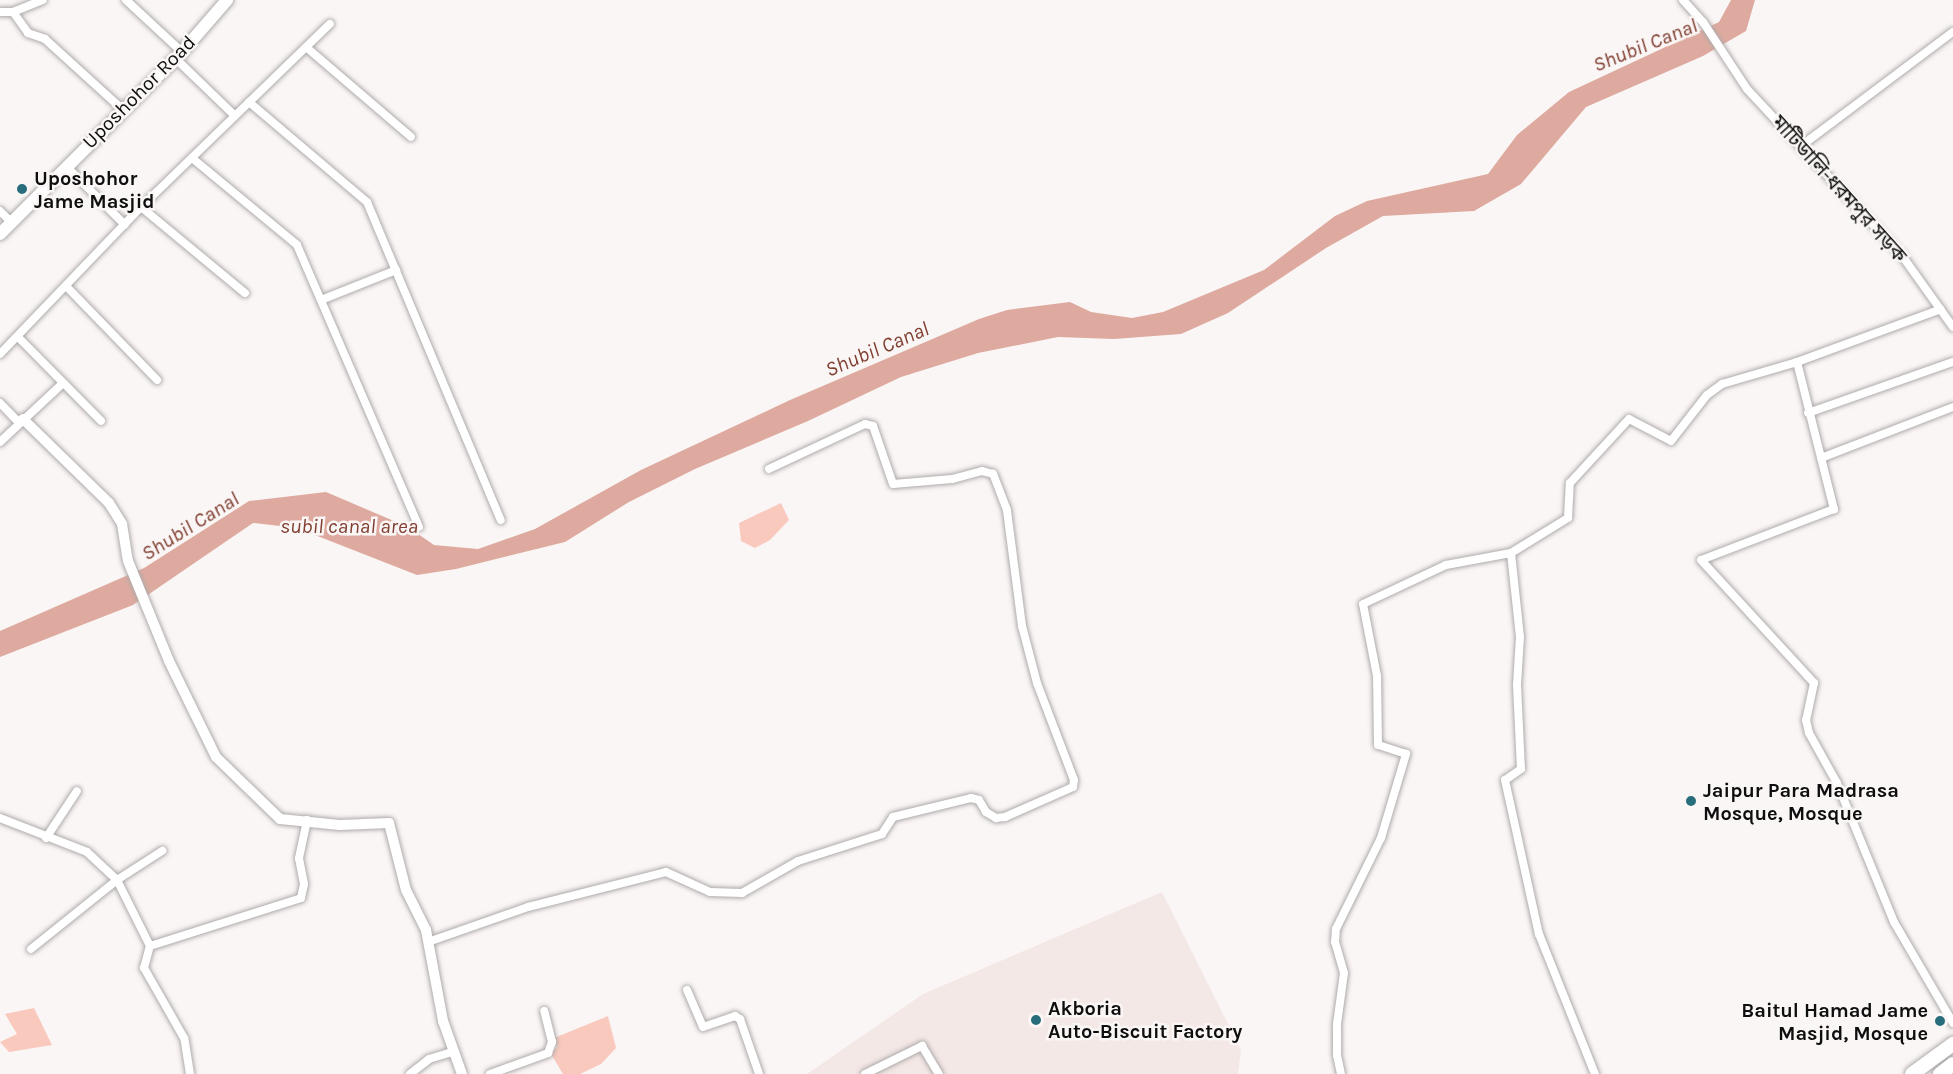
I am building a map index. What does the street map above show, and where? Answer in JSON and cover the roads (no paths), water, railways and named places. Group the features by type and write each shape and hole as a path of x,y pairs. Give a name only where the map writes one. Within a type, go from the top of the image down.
{"highway":[{"path":"1912,1074 1953,1044"},
{"path":"1940,1074 1953,1064"}],"main road":[{"name":"Uposhohor Road","path":"0,234 178,55 227,0"}],"street":[{"path":"0,12 13,12 43,0"},
{"path":"126,0 235,116"},
{"name":"মাটিডালি-ধরমপুর সড়ক","path":"1683,0 1703,22 1747,89 1903,257 1953,327"},
{"path":"13,12 27,33 45,39 122,109"},
{"path":"0,354 141,207 330,24"},
{"path":"1801,146 1953,32"},
{"path":"306,47 411,137"},
{"path":"249,102 367,202 501,520"},
{"path":"192,158 297,245 419,527"},
{"path":"66,166 124,225"},
{"path":"141,207 245,293"},
{"path":"0,211 11,222"},
{"path":"321,300 396,270"},
{"path":"66,286 157,380"},
{"path":"1341,1074 1337,1055 1337,1024 1344,973 1335,942 1336,928 1381,838 1406,754 1378,745 1377,676 1363,604 1446,565 1511,553 1568,518 1570,483 1629,419 1671,441 1707,395 1722,384 1797,362 1941,309"},
{"path":"18,337 101,421"},
{"path":"1797,362 1834,509 1701,560 1719,584 1814,683 1806,720 1809,733 1837,783 1894,922 1953,1023"},
{"path":"1808,413 1953,362"},
{"path":"0,442 63,383"},
{"path":"0,403 109,502 122,524 128,561 155,618 169,661 216,757 280,819 340,825 389,823 406,890 422,918 443,1021 462,1074"},
{"path":"1821,458 1953,407"},
{"path":"428,942 528,907 666,872 710,891 742,893 798,861 882,834 893,817 971,798 979,800 986,812 996,818 1005,817 1073,787 1074,780 1037,683 1022,626 1007,510 993,474 982,471 952,479 893,484 873,426 865,424 769,469"},
{"path":"1511,553 1520,637 1516,685 1521,769 1505,780 1539,934 1595,1074"},
{"path":"46,838 77,791"},
{"path":"0,818 46,838 87,852 117,880 150,946 144,968 184,1038 190,1074"},
{"path":"150,946 301,898 304,884 299,858 307,820"},
{"path":"31,949 117,880 162,851"},
{"path":"687,990 703,1027 735,1016 740,1019 759,1074"},
{"path":"489,1074 548,1053 552,1042 543,1011"},
{"path":"865,1074 922,1046 939,1074"},
{"path":"410,1074 429,1059 455,1051"}],"water":[{"name":"subil canal area","path":"1731,0 1755,0 1746,31 1703,56 1586,107 1521,184 1474,211 1383,216 1326,248 1228,313 1181,334 1114,339 1058,337 978,353 901,377 808,421 695,469 629,502 565,542 456,569 417,575 297,528 253,523 133,605 0,657 0,631 144,568 249,501 326,492 408,527 434,545 478,549 535,529 641,470 790,400 979,319 1007,310 1070,302 1091,312 1132,318 1163,312 1264,270 1335,216 1367,201 1488,174 1517,135 1569,92 1719,22"}],"place":[{"name":"Uposhohor Jame Masjid","path":"22,189"},
{"name":"Jaipur Para Madrasa Mosque, Mosque","path":"1691,801"},
{"name":"Akboria Auto-Biscuit Factory","path":"1036,1020"},
{"name":"Baitul Hamad Jame Masjid, Mosque","path":"1940,1021"}],"water label":[{"name":"Shubil Canal","path":"1645,45"},
{"name":"Shubil Canal","path":"877,349"},
{"name":"Shubil Canal","path":"190,526"}]}
